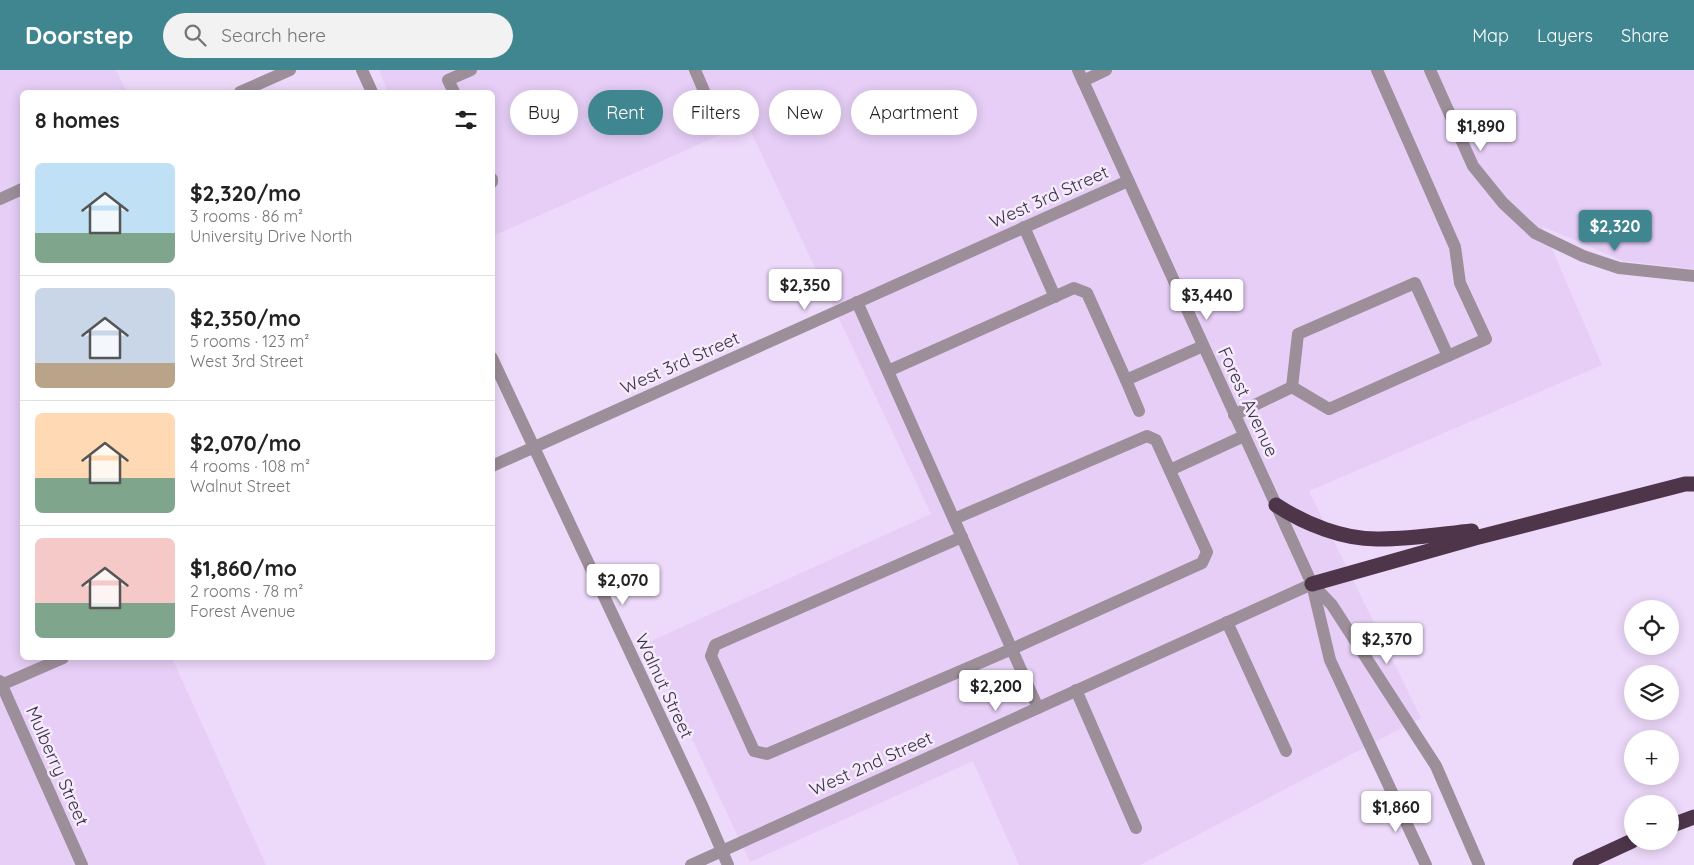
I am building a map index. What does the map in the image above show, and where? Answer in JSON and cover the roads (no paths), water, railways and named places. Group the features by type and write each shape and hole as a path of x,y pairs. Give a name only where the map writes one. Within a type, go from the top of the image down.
{"highway":[{"path":"1312,584 1514,528 1685,484 1694,484"},
{"path":"1276,505 1292,516 1333,533 1379,539 1514,528"},
{"path":"1679,823 1694,817"},
{"path":"1580,865 1624,845"}],"street":[{"path":"245,90 290,70"},
{"path":"362,70 371,90"},
{"path":"453,90 448,80 472,70"},
{"path":"695,70 704,90"},
{"path":"1081,76 1106,70"},
{"path":"1292,387 1329,409 1486,338 1460,284 1455,247 1377,70"},
{"path":"1430,70 1473,166 1503,203 1535,233 1583,256 1619,268 1694,276"},
{"name":"Forest Avenue","path":"1081,76 1312,584 1330,660 1426,865"},
{"name":"West 3rd Street","path":"495,465 1128,181"},
{"path":"0,199 20,190"},
{"path":"1024,227 1055,297"},
{"path":"1292,387 1298,334 1415,283 1448,356"},
{"path":"888,370 1074,288 1087,293 1139,411"},
{"path":"857,302 1038,708"},
{"path":"1126,380 1203,346"},
{"name":"Walnut Street","path":"495,365 702,805 728,865"},
{"path":"1234,415 1292,387"},
{"path":"954,519 1147,436 1156,440 1207,552 1202,562 1012,649 767,754 754,751 711,656 715,645 962,537"},
{"path":"1170,470 1244,436"},
{"name":"Forest Avenue","path":"1312,584 1332,605 1436,766 1479,865"},
{"name":"West 2nd Street","path":"691,865 1312,584"},
{"path":"1228,622 1286,751"},
{"path":"1,683 57,660"},
{"name":"Mulberry Street","path":"1,683 78,864"},
{"path":"1076,690 1136,828"}]}
